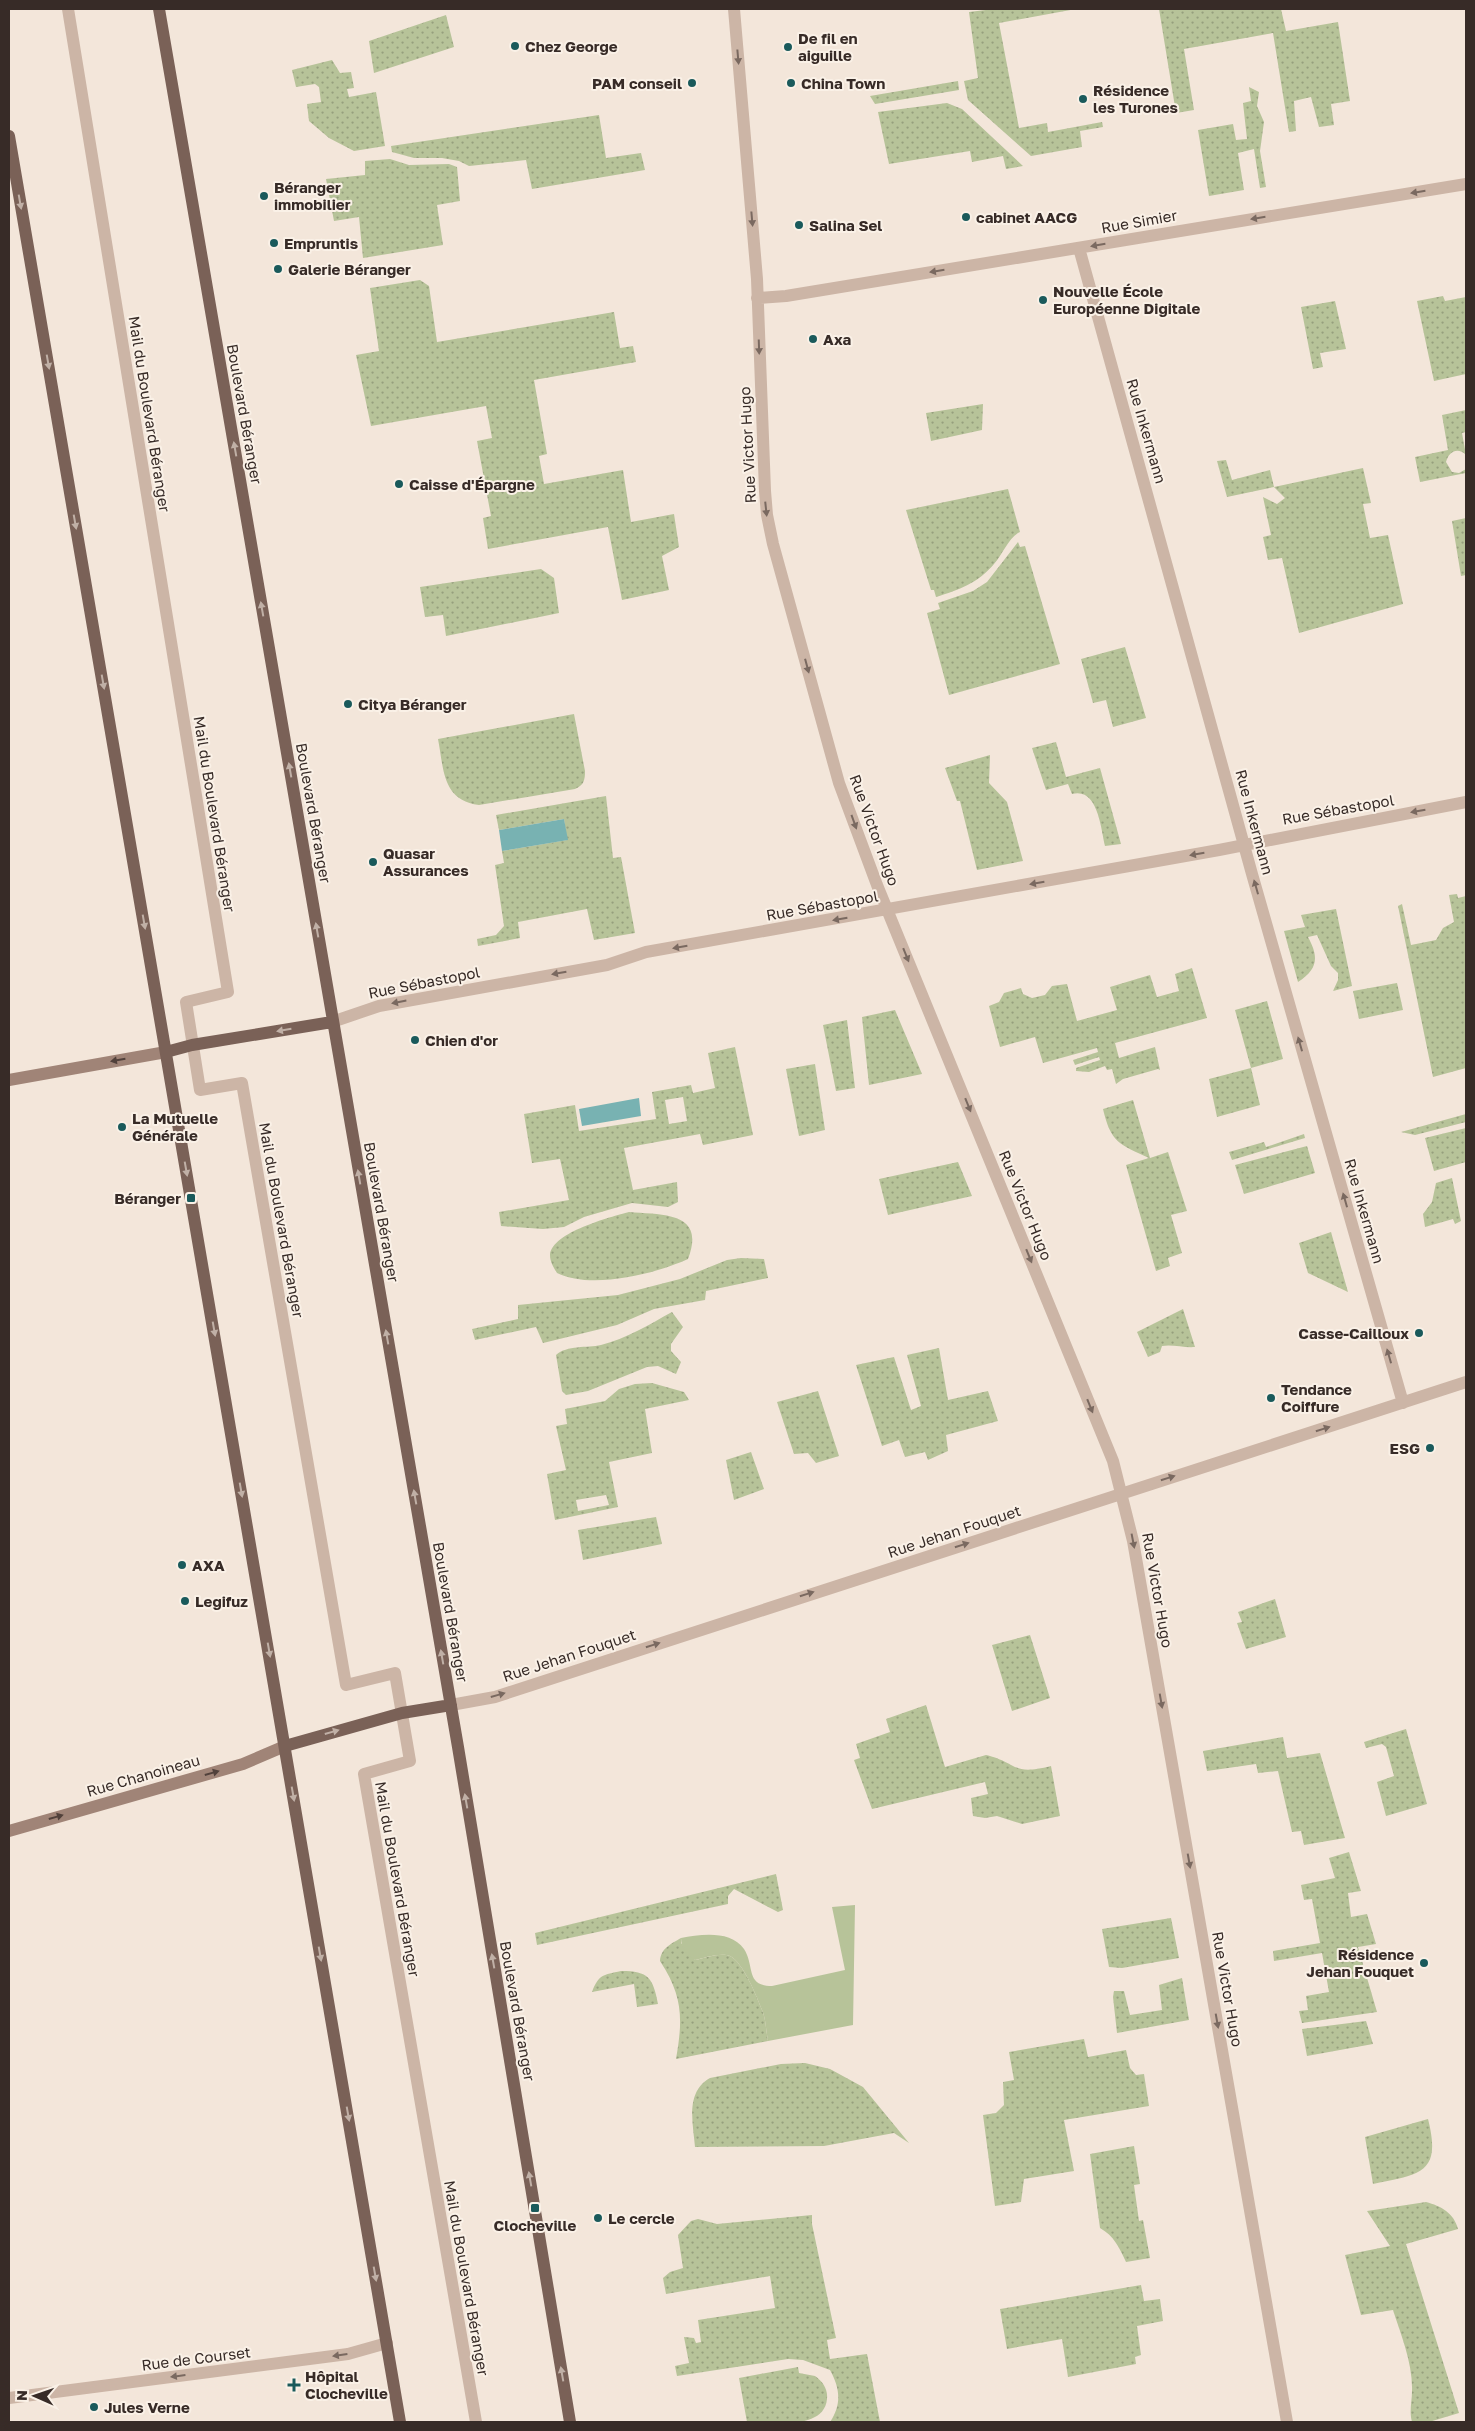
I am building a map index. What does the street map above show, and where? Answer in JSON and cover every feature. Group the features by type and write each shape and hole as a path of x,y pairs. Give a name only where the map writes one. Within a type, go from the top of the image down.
{"main road":[{"name":"Boulevard Béranger","path":"159,9 451,1705 570,2422"},
{"path":"9,136 400,2422"},
{"path":"9,1080 166,1052 192,1045 332,1022"},
{"path":"285,1746 402,1713 451,1705"},
{"name":"Rue Chanoineau","path":"9,1831 243,1764 285,1746"}],"street":[{"name":"Mail du Boulevard Béranger","path":"68,9 228,992 186,1002 192,1045 200,1090 242,1083 346,1685 394,1673 410,1761 364,1774 476,2422"},
{"name":"Rue Victor Hugo","path":"734,9 758,298 767,515 840,783 888,910 1112,1461 1122,1494 1133,1541 1287,2422"},
{"name":"Rue Simier","path":"758,298 786,296 1466,184"},
{"name":"Rue Inkermann","path":"1079,248 1244,844 1402,1403"},
{"name":"Rue Sébastopol","path":"332,1022 380,1006 607,965 646,952 888,910 1466,802"},
{"name":"Rue Jehan Fouquet","path":"451,1705 495,1697 1466,1382"},
{"name":"Rue de Courset","path":"9,2398 348,2354 387,2343"}],"green space":[{"path":"994,9 1076,9 999,23 1019,128 1047,123 1048,132 1102,122 1103,127 1080,131 1082,147 1031,156 968,100 964,81 978,78 969,12"},
{"path":"1159,9 1281,9 1286,31 1338,22 1350,101 1331,104 1334,125 1319,127 1311,97 1294,101 1296,131 1289,132 1273,33 1184,49 1194,110 1176,113"},
{"path":"446,15 454,47 374,73 369,41"},
{"path":"332,60 340,73 351,72 354,88 347,89 349,97 376,92 385,146 354,151 329,138 309,121 307,104 321,102 319,87 315,84 296,87 292,70"},
{"path":"958,81 959,90 875,104 870,96"},
{"path":"1249,87 1259,92 1257,106 1264,122 1260,151 1266,187 1260,188 1254,149 1238,153 1244,190 1209,196 1198,130 1233,124 1236,140 1247,139 1243,103 1251,101"},
{"path":"947,103 962,109 1023,166 1006,169 1003,156 972,162 970,151 889,164 878,112"},
{"path":"599,115 606,158 641,153 645,170 532,189 526,160 469,166 459,161 442,158 414,158 392,152 391,146"},
{"path":"390,159 409,165 449,164 457,167 460,201 437,205 443,245 363,258 359,217 334,221 326,179 365,175 365,161"},
{"path":"420,280 429,286 437,342 614,312 620,348 633,346 636,362 534,380 547,454 539,456 544,484 623,470 631,522 674,514 679,547 662,556 669,590 622,600 608,527 488,549 483,518 491,516 477,441 492,438 486,406 371,426 356,355 379,351 370,288"},
{"path":"1443,296 1445,301 1466,297 1466,374 1434,381 1417,301"},
{"path":"1335,301 1346,349 1320,353 1323,367 1313,369 1301,307"},
{"path":"983,404 982,430 931,441 926,413"},
{"path":"1466,410 1466,432 1462,433 1466,455 1460,451 1454,451 1449,455 1446,462 1452,472 1459,473 1466,469 1466,473 1420,482 1415,457 1448,450 1442,415"},
{"path":"1226,460 1232,480 1270,470 1274,487 1227,497 1217,461"},
{"path":"1363,468 1371,503 1363,504 1370,538 1388,535 1403,604 1299,633 1282,558 1268,560 1263,537 1271,535 1263,497 1277,504 1285,498 1274,487"},
{"path":"1008,489 1020,532 1016,534 988,571 975,581 936,597 934,590 931,590 906,510"},
{"path":"1466,518 1466,575 1461,576 1452,521"},
{"path":"1018,542 1020,547 1025,546 1060,664 949,695 927,613 940,609 938,603 973,591 987,582"},
{"path":"541,569 554,578 559,613 446,636 443,615 425,617 420,587"},
{"path":"1125,647 1146,718 1113,727 1106,700 1093,703 1081,659"},
{"path":"574,714 585,771 585,777 580,786 575,789 479,805 467,802 451,790 444,772 438,739"},
{"path":"1056,742 1066,777 1100,768 1121,844 1105,846 1097,811 1088,797 1081,794 1072,794 1068,784 1046,790 1032,748"},
{"path":"990,755 989,783 1007,802 1023,861 977,870 960,801 957,801 945,768"},
{"path":"606,796 613,858 621,857 635,933 594,940 587,909 518,922 520,938 478,946 477,939 496,935 504,926 495,865 504,863 502,851 567,840 564,819 499,830 496,815"},
{"path":"1457,894 1458,898 1466,896 1466,1068 1433,1077 1398,906 1402,904 1411,945 1436,940 1443,928 1454,922 1449,895"},
{"path":"1336,909 1352,986 1333,991 1338,980 1338,973 1331,966 1317,935 1308,937 1315,957 1313,967 1298,982 1284,931 1305,927 1301,915"},
{"path":"1192,968 1207,1018 1115,1043 1119,1058 1155,1047 1160,1070 1123,1079 1116,1084 1112,1069 1107,1070 1105,1066 1089,1072 1076,1071 1076,1068 1100,1060 1099,1057 1075,1065 1073,1060 1098,1052 1097,1048 1043,1063 1035,1037 1000,1047 989,1006 999,1002 1004,993 1021,988 1023,994 1032,998 1045,995 1052,986 1067,984 1077,1021 1117,1010 1110,987 1150,975 1157,997 1179,991 1175,974"},
{"path":"1397,983 1403,1010 1359,1019 1353,991"},
{"path":"1267,1001 1283,1059 1251,1068 1235,1010"},
{"path":"895,1010 922,1074 869,1085 862,1017"},
{"path":"847,1020 855,1088 836,1091 823,1025"},
{"path":"735,1047 753,1135 703,1145 700,1134 624,1148 633,1190 677,1182 678,1202 668,1207 632,1203 584,1217 564,1227 543,1229 501,1226 499,1212 569,1200 560,1159 532,1163 524,1114 575,1105 579,1131 656,1119 652,1092 691,1085 693,1093 715,1088 708,1053","holes":["683,1097 687,1121 669,1124 665,1100"]},
{"path":"815,1064 825,1130 799,1136 786,1069"},
{"path":"1251,1068 1260,1105 1217,1117 1209,1079"},
{"path":"1133,1100 1150,1158 1168,1152 1187,1211 1171,1215 1182,1253 1168,1258 1170,1266 1156,1271 1126,1165 1149,1158 1123,1145 1113,1136 1103,1109"},
{"path":"1466,1114 1466,1122 1415,1135 1401,1132"},
{"path":"1466,1128 1466,1162 1434,1171 1425,1138"},
{"path":"1304,1134 1305,1138 1232,1160 1229,1152 1264,1142 1266,1147"},
{"path":"1307,1146 1315,1173 1244,1194 1235,1165"},
{"path":"958,1162 972,1196 888,1215 879,1179"},
{"path":"1452,1178 1461,1221 1455,1224 1453,1219 1425,1227 1423,1214 1432,1202 1436,1183"},
{"path":"629,1212 668,1216 686,1224 691,1232 692,1244 688,1259 641,1275 605,1280 571,1278 557,1273 551,1262 550,1255 553,1247 561,1239 584,1227"},
{"path":"1331,1232 1348,1292 1308,1273 1299,1243"},
{"path":"741,1258 764,1259 768,1278 706,1291 705,1300 654,1309 617,1325 543,1343 536,1327 475,1340 472,1329 518,1319 518,1305 618,1295 680,1279 727,1260"},
{"path":"1183,1309 1195,1347 1162,1346 1160,1352 1148,1357 1137,1332"},
{"path":"672,1312 683,1327 671,1344 671,1351 681,1362 676,1374 658,1366 647,1367 588,1391 566,1395 562,1391 556,1355 577,1347 601,1345 620,1339"},
{"path":"939,1348 948,1400 988,1391 998,1421 946,1435 948,1451 928,1460 925,1452 905,1457 899,1440 882,1446 856,1365 894,1357 911,1410 921,1406 907,1355"},
{"path":"652,1383 684,1392 689,1400 645,1409 652,1453 609,1462 618,1507 555,1520 547,1474 566,1470 556,1426 567,1424 565,1409 605,1401 619,1389 635,1384","holes":["606,1495 609,1505 578,1511 576,1500"]},
{"path":"818,1391 839,1456 816,1463 808,1453 794,1454 777,1402"},
{"path":"751,1452 764,1489 734,1500 726,1460"},
{"path":"656,1517 662,1544 583,1560 578,1530"},
{"path":"1275,1599 1286,1637 1246,1649 1237,1623 1242,1622 1238,1612"},
{"path":"1030,1635 1050,1698 1012,1711 992,1645"},
{"path":"926,1705 945,1767 986,1755 1022,1769 1029,1770 1051,1766 1060,1816 1022,1824 997,1816 985,1818 973,1816 971,1798 988,1794 985,1782 872,1809 854,1760 860,1758 856,1744 890,1732 886,1719"},
{"path":"1406,1729 1427,1804 1386,1816 1377,1782 1394,1776 1386,1747 1382,1744 1366,1748 1364,1742"},
{"path":"1283,1737 1287,1758 1320,1753 1345,1838 1304,1845 1301,1831 1292,1832 1278,1771 1258,1773 1256,1764 1207,1771 1203,1751"},
{"path":"1349,1852 1361,1891 1348,1893 1351,1917 1367,1914 1376,1944 1358,1947 1377,2012 1302,2023 1299,2011 1308,2010 1306,1996 1329,1992 1322,1953 1274,1961 1273,1951 1320,1943 1312,1899 1304,1900 1301,1885 1335,1878 1329,1858"},
{"path":"776,1874 783,1910 778,1912 734,1889 728,1896 728,1904 537,1945 535,1933"},
{"path":"855,1905 853,2025 768,2041 760,2004 740,1965 730,1956 726,1955 695,1960 685,1951 681,1942 681,1938 697,1935 724,1936 731,1939 744,1949 754,1979 763,1985 772,1986 845,1970 832,1907"},
{"path":"1171,1918 1179,1958 1122,1968 1109,1967 1102,1929"},
{"path":"681,1938 681,1943 695,1960 726,1955 730,1956 740,1965 753,1989 763,2014 768,2041 676,2059 680,2032 679,2008 673,1985 660,1961 664,1950"},
{"path":"621,1971 638,1972 648,1978 654,1988 658,2004 637,2007 634,1984 592,1992 602,1976"},
{"path":"1182,1978 1189,2020 1117,2033 1114,1991 1124,1991 1130,2015 1162,2010 1159,1985"},
{"path":"1366,2021 1373,2044 1307,2056 1302,2029"},
{"path":"1084,2039 1088,2057 1126,2050 1130,2068 1136,2075 1144,2074 1149,2106 1064,2120 1074,2171 1024,2179 1021,2202 995,2206 983,2115 996,2113 1004,2105 1003,2082 1014,2080 1009,2052"},
{"path":"805,2063 830,2069 863,2087 909,2143 894,2133 824,2146 695,2147 692,2109 697,2091 702,2084 710,2078 781,2064"},
{"path":"1428,2119 1432,2137 1432,2151 1429,2161 1415,2174 1373,2184 1365,2137"},
{"path":"1134,2146 1140,2184 1134,2185 1139,2221 1143,2220 1150,2258 1126,2262 1113,2238 1100,2228 1090,2154"},
{"path":"1426,2202 1450,2214 1458,2229 1406,2244 1459,2413 1429,2422 1412,2422 1411,2370 1393,2310 1361,2315 1345,2255 1390,2246 1367,2211"},
{"path":"812,2215 812,2224 836,2338 827,2340 830,2359 867,2354 880,2422 830,2422 838,2402 836,2383 830,2370 803,2360 788,2359 677,2376 675,2366 689,2363 684,2337 694,2338 696,2343 701,2342 698,2320 775,2308 770,2276 666,2294 663,2278 670,2272 683,2268 678,2235 691,2221 698,2219 717,2224"},
{"path":"1141,2285 1144,2301 1160,2299 1163,2321 1137,2326 1141,2355 1135,2357 1136,2364 1068,2377 1062,2339 1007,2349 1000,2309"},
{"path":"798,2367 799,2373 815,2376 824,2386 827,2392 827,2399 824,2409 817,2416 807,2420 782,2423 747,2422 739,2378"}],"water":[{"path":"564,819 568,840 502,851 499,830"},
{"path":"639,1098 641,1116 582,1126 579,1109"}],"place":[{"name":"Chez George","path":"515,46"},
{"name":"De fil en aiguille","path":"788,47"},
{"name":"PAM conseil","path":"692,83"},
{"name":"China Town","path":"791,83"},
{"name":"Résidence les Turones","path":"1083,99"},
{"name":"Béranger immobilier","path":"264,196"},
{"name":"cabinet AACG","path":"966,217"},
{"name":"Salina Sel","path":"799,225"},
{"name":"Empruntis","path":"274,243"},
{"name":"Galerie Béranger","path":"278,269"},
{"name":"Nouvelle École Européenne Digitale","path":"1043,300"},
{"name":"Axa","path":"813,339"},
{"name":"Caisse d'Épargne","path":"399,484"},
{"name":"Citya Béranger","path":"348,704"},
{"name":"Quasar Assurances","path":"373,862"},
{"name":"Chien d'or","path":"415,1040"},
{"name":"La Mutuelle Générale","path":"122,1127"},
{"name":"Béranger","path":"191,1198"},
{"name":"Casse-Cailloux","path":"1419,1333"},
{"name":"Tendance Coiffure","path":"1271,1398"},
{"name":"ESG","path":"1430,1448"},
{"name":"AXA","path":"182,1565"},
{"name":"Legifuz","path":"185,1601"},
{"name":"Résidence Jehan Fouquet","path":"1424,1963"},
{"name":"Clocheville","path":"535,2208"},
{"name":"Le cercle","path":"598,2218"},
{"name":"Hôpital Clocheville","path":"294,2385"},
{"name":"Jules Verne","path":"94,2407"}]}
